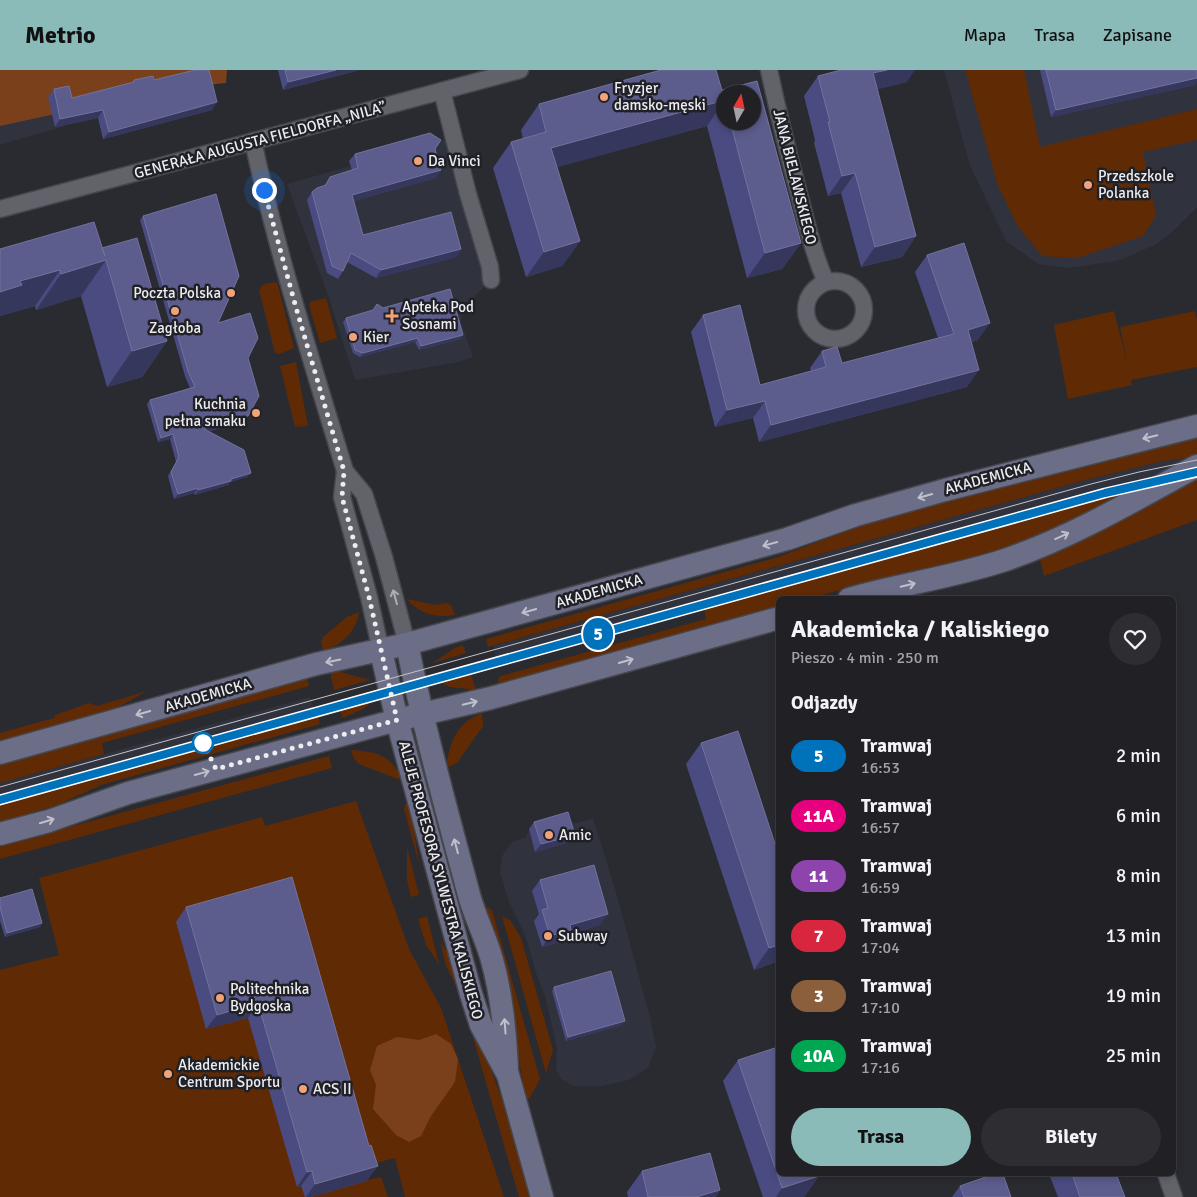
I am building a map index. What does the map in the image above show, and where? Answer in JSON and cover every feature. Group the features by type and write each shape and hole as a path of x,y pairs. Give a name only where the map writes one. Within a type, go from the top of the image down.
{"street":[{"name":"GENERAŁA AUGUSTA FIELDORFA „NILA”","path":"0,209 520,70"},
{"name":"JANA BIELAWSKIEGO","path":"769,70 810,237 818,265 826,282"},
{"path":"442,91 468,194 490,267 491,280"},
{"path":"253,141 263,186 295,304 344,471 342,497 369,597 381,651"},
{"name":"AKADEMICKA","path":"0,752 316,664 381,651 787,540 856,515 945,490 1197,426"},
{"path":"862,596 952,575 1006,559 1096,520 1197,466"},
{"path":"344,471 364,494 386,565 407,644"},
{"path":"0,834 50,821 128,793 397,720 500,696 776,619"},
{"name":"ALEJE PROFESORA SYLWESTRA KALISKIEGO","path":"407,644 439,782 474,912 491,958 500,994 508,1075 542,1197"},
{"name":"ALEJE PROFESORA SYLWESTRA KALISKIEGO","path":"381,651 397,720 471,994 481,1025 508,1075"},
{"path":"1167,1176 1174,1197"}],"shaded area":[{"path":"0,70 60,70 71,124 0,145"},
{"path":"0,70 227,70 226,83 147,91 92,106 0,126"},
{"name":"Przedszkole Polanka","path":"944,70 1197,70 1197,207 1172,232 1155,245 1117,261 1068,268 1038,264 1006,241 969,163"},
{"path":"965,70 1024,70 1040,147 1197,109 1197,140 1143,152 1156,216 1143,236 1077,258 1042,256 1017,225 998,186"},
{"path":"453,137 491,280 462,309 461,322 473,357 459,362 355,380 328,295 287,184"},
{"path":"277,282 294,348 279,354 275,353 259,290 264,284"},
{"path":"326,298 337,338 320,343 309,305 310,302"},
{"path":"1114,311 1127,362 1120,327 1195,311 1197,319 1197,367 1131,380 1132,385 1068,399 1054,325"},
{"path":"296,362 308,426 295,427 280,366"},
{"path":"1197,436 1197,456 1159,462 1082,481 488,647 486,639 778,557 865,524 1081,464"},
{"path":"1197,456 1137,489 498,665 493,646 1082,481 1159,462"},
{"path":"1197,477 1197,520 1044,576 1039,555"},
{"path":"1137,489 1032,540 981,556 907,572 819,596 776,596 776,608 502,683 498,681 501,676 706,619 704,609"},
{"path":"407,599 436,605 446,603 451,605 455,615 441,616 428,614 417,608"},
{"path":"359,612 355,626 347,637 323,651 321,642 323,637 347,617"},
{"path":"463,645 466,653 433,663 453,649"},
{"path":"337,671 370,680 334,690 330,672"},
{"path":"471,674 476,690 450,687 439,682"},
{"path":"307,678 309,686 102,743 104,754 0,783 0,764"},
{"path":"147,691 113,710 0,741 0,733 54,718 55,715 89,703 97,706"},
{"path":"310,697 316,716 0,804 0,783"},
{"path":"375,700 363,709 343,718 340,710"},
{"path":"482,713 483,726 457,763 446,768 449,750 456,734 466,722"},
{"path":"318,716 320,724 101,785 60,804 0,823 0,804"},
{"path":"351,750 376,753 382,756 392,764 403,778 397,779 359,764 353,757"},
{"path":"329,756 332,768 0,859 0,846"},
{"name":"Akademickie Centrum Sportu","path":"356,801 409,949 441,1008 504,1197 405,1197 395,1158 365,1166 367,1180 381,1177 388,1197 0,1197 0,970 59,955 39,878 262,817 265,826"},
{"path":"410,802 419,864 404,809 405,804"},
{"path":"593,818 618,899 650,1017 656,1047 648,1068 629,1080 601,1086 574,1086 561,1079 556,1069 557,1048 545,996 525,935 509,902 500,872 502,856 512,842 526,837 529,829 563,820 577,823"},
{"path":"407,847 419,895 411,897 407,880"},
{"path":"488,907 492,910 540,1079 529,1099 526,1098 514,1034 484,910"},
{"path":"427,916 439,964 426,945 418,919"},
{"path":"502,916 510,920 521,938 553,1050 546,1073"},
{"path":"440,941 456,966 478,1036 506,1110 530,1197 519,1197 461,996 446,966"},
{"path":"436,1034 451,1044 458,1059 455,1082 431,1116 421,1136 409,1142 396,1135 373,1109 376,1085 370,1070 377,1046 397,1037 419,1040"}],"building":[{"path":"195,70 209,70 217,102 109,132 103,110 60,119 54,89 69,86 72,98 134,82 134,80 153,76 154,80"},
{"path":"285,70 336,70 288,82"},
{"path":"661,70 716,70 720,85 716,85 716,102 551,148 580,241 544,252 511,142 546,132 539,104"},
{"path":"841,70 887,70 873,73 916,236 875,247 855,173 842,176 818,76"},
{"path":"1046,70 1197,70 1197,78 1056,110"},
{"path":"757,81 758,85 741,85"},
{"path":"761,96 801,243 765,253 732,130 761,130"},
{"path":"430,133 441,140 435,149 441,170 352,195 363,235 451,212 461,249 381,270 351,253 343,271 332,266 312,192 326,185 330,177 358,168 355,154"},
{"path":"216,194 239,276 218,323 250,313 258,338 248,358 259,396 248,416 204,429 244,450 251,473 231,479 231,481 178,494 171,472 179,457 173,434 161,438 150,400 195,387 188,371 143,216"},
{"path":"94,222 102,248 137,238 167,341 132,351 106,260 61,274 60,270 20,281 22,285 0,292 0,249"},
{"path":"964,243 990,323 968,330 979,370 771,425 765,401 727,410 703,315 740,305 760,385 826,367 822,351 837,347 842,363 954,334 927,255"},
{"path":"450,289 463,335 421,346 418,338 363,353 355,350 346,318 373,310 377,304 383,308"},
{"path":"738,731 776,847 776,946 769,948 701,743"},
{"path":"568,812 575,835 541,844 534,822"},
{"name":"Amic","path":"594,865 608,914 570,925 571,930 550,936 542,910 548,908 540,880"},
{"path":"292,877 369,1146 371,1145 378,1166 315,1184 312,1171 307,1172 258,1003 217,1015 186,907"},
{"path":"32,889 42,923 7,933 0,907 0,898"},
{"path":"611,971 625,1021 568,1037 554,987"},
{"path":"775,1048 776,1050 776,1171 738,1060"},
{"path":"710,1153 720,1190 696,1197 648,1197 642,1171"},
{"path":"778,1176 819,1176 782,1188"},
{"path":"988,1176 1004,1176 1011,1197 964,1197 960,1186"},
{"path":"1073,1176 1117,1176 1125,1197 1080,1197"}],"tram line":[{"path":"0,787 1091,484 1197,460"},
{"path":"0,800 1105,493 1197,472"},
{"name":"5","path":"0,800 1105,493 1197,472"}],"place":[{"name":"Fryzjer damsko-męski","path":"604,97"},
{"name":"Da Vinci","path":"418,161"},
{"name":"Przedszkole Polanka","path":"1088,185"},
{"name":"Poczta Polska","path":"231,293"},
{"name":"Zagłoba","path":"175,311"},
{"name":"Apteka Pod Sosnami","path":"392,316"},
{"name":"Kier","path":"353,337"},
{"name":"Kuchnia pełna smaku","path":"256,413"},
{"name":"Amic","path":"549,835"},
{"name":"Subway","path":"548,936"},
{"name":"Politechnika Bydgoska","path":"220,998"},
{"name":"Akademickie Centrum Sportu","path":"168,1074"},
{"name":"ACS II","path":"303,1089"}],"route":[{"path":"203,743 216,769 397,720 369,597 342,497 344,471 264,190"}]}
